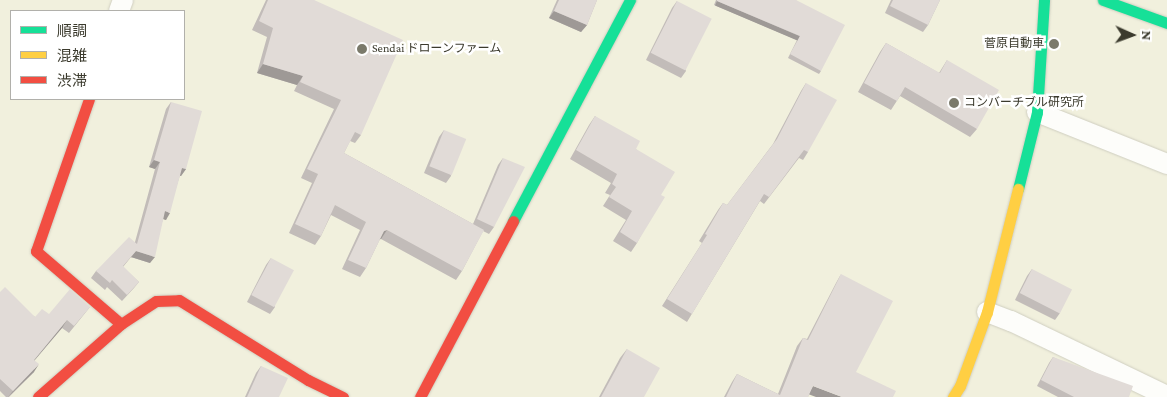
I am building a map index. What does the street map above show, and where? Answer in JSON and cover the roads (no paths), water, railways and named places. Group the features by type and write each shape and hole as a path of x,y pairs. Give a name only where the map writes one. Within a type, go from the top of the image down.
{"street":[{"path":"420,397 630,0"},
{"path":"953,397 960,386 987,312 1036,112 1044,0"},
{"path":"1103,0 1167,23"},
{"path":"89,100 36,251 121,324"},
{"path":"1036,112 1167,164"},
{"path":"38,397 121,324 156,301 179,300 308,380 343,397"},
{"path":"987,312 1011,321 1167,396"}],"place":[{"name":"菅原自動車","path":"1054,44"},
{"name":"Sendai ドローンファーム","path":"362,49"},
{"name":"コンバーチブル研究所","path":"954,103"}]}
